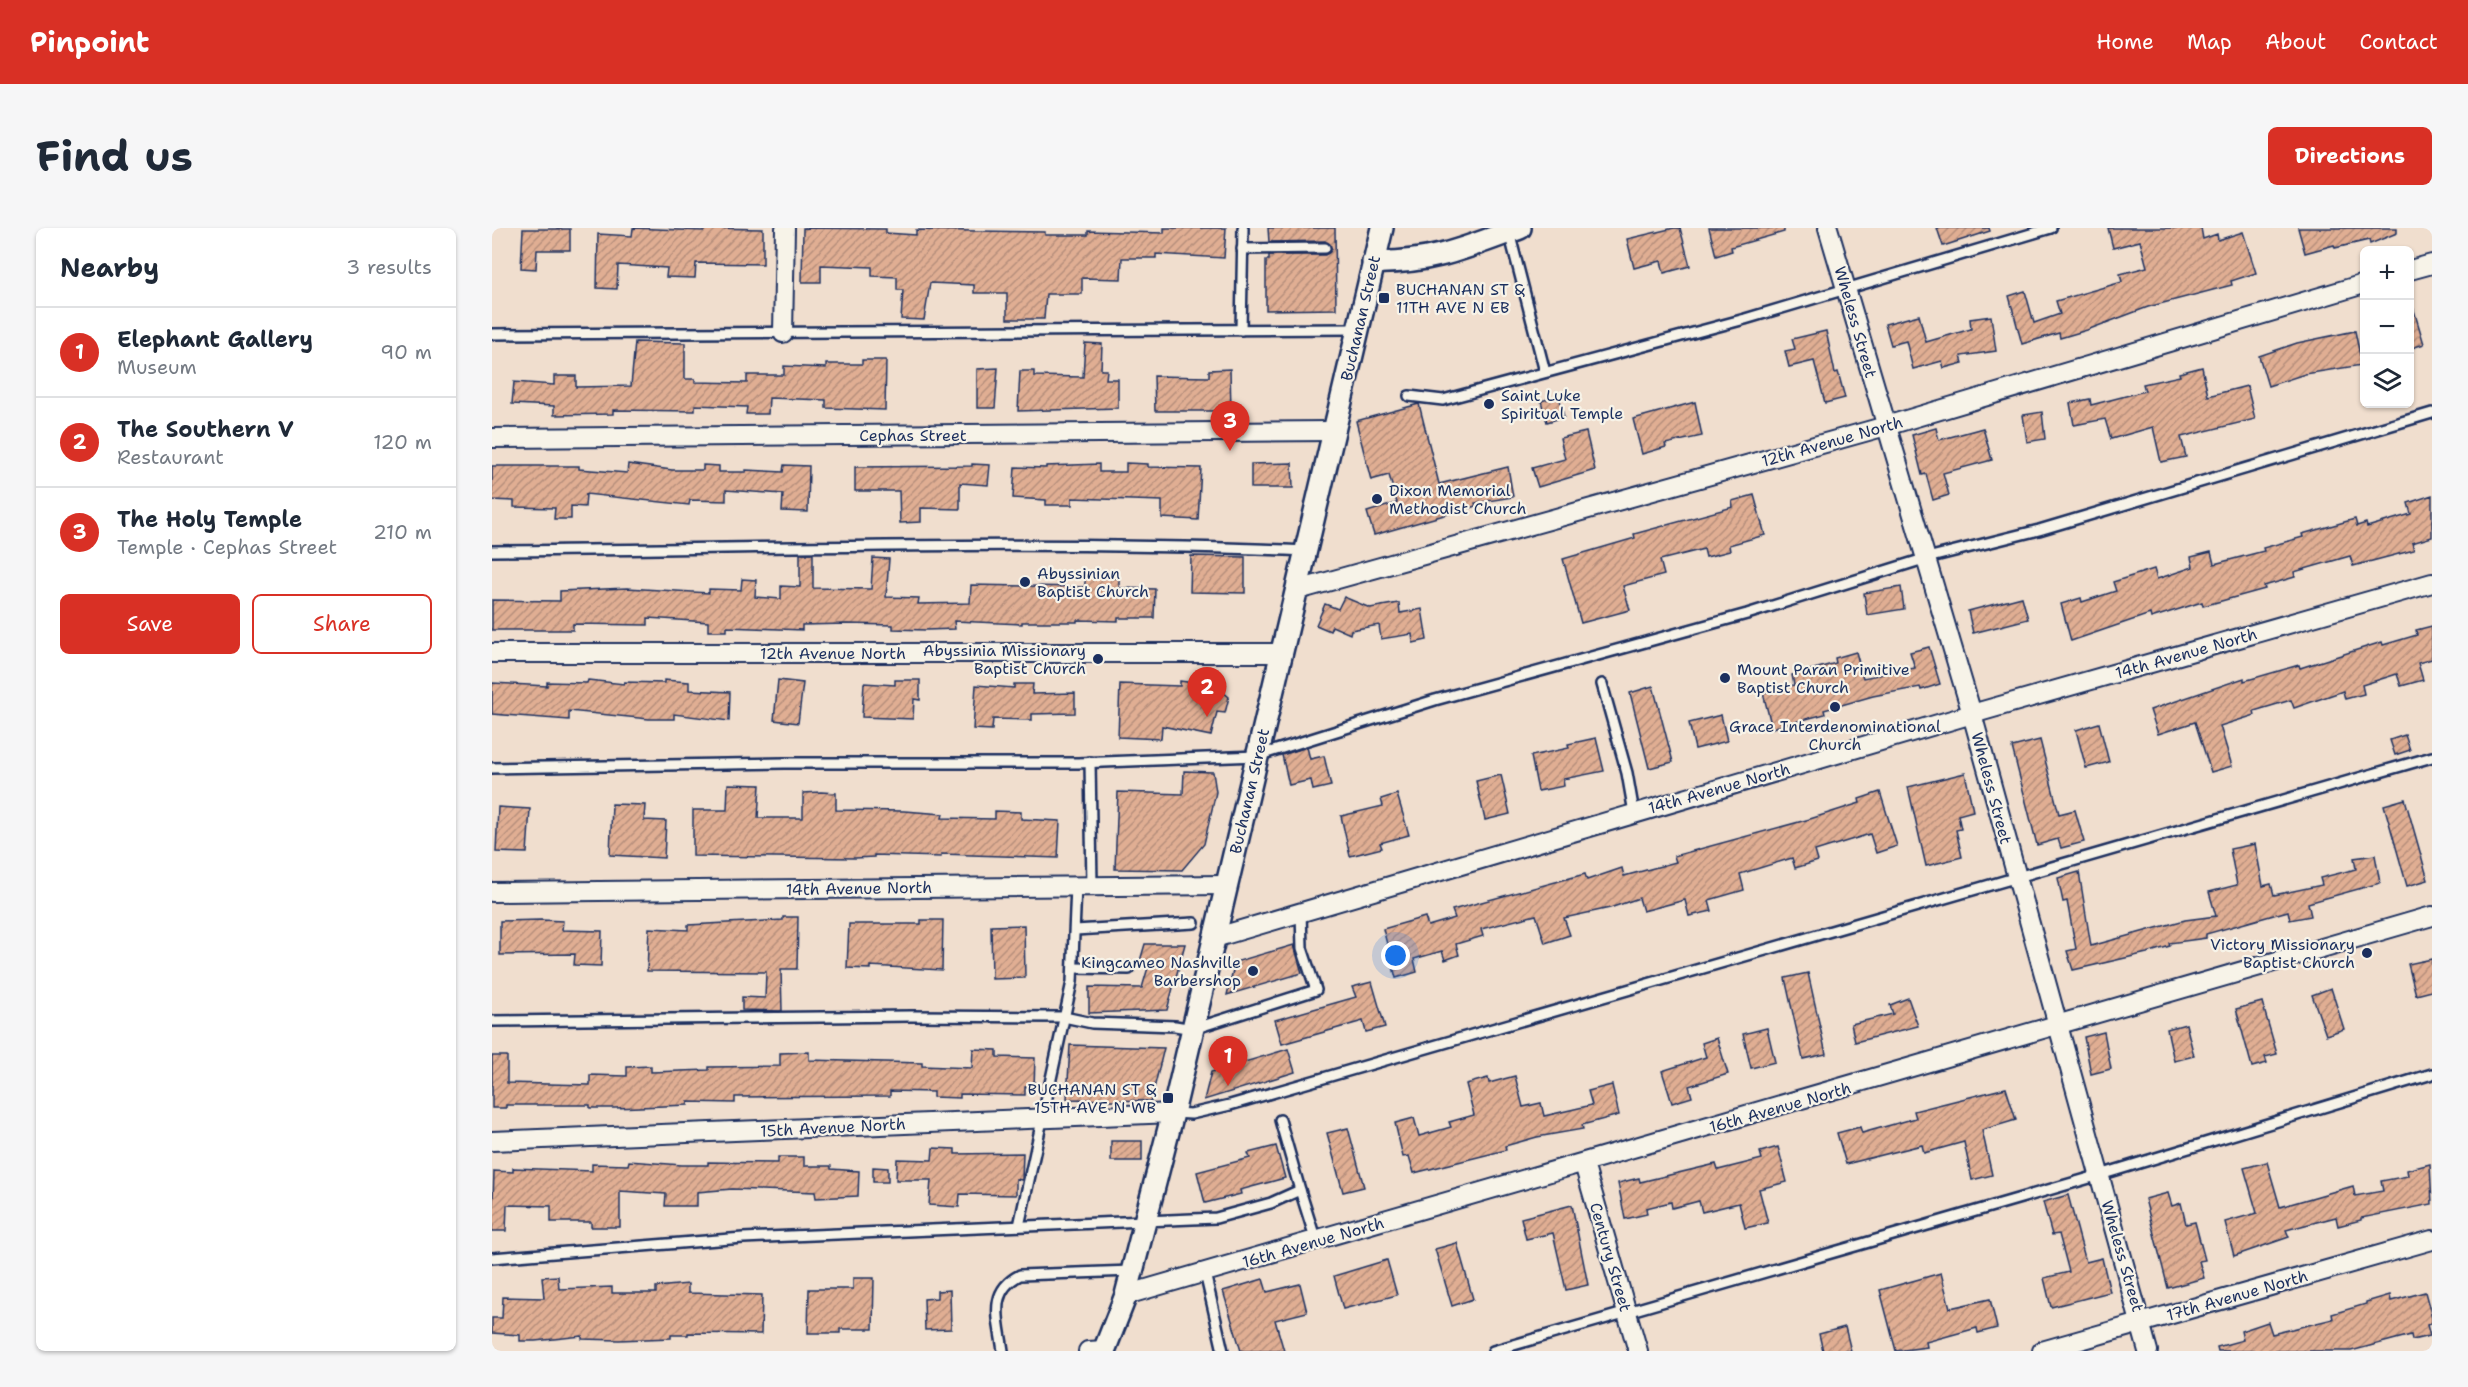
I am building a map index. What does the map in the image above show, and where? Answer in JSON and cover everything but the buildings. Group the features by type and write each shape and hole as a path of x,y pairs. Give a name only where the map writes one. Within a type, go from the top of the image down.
{"street":[{"path":"783,333 785,228"},
{"name":"Buchanan Street","path":"1099,1351 1126,1295 1173,1113 1382,228"},
{"name":"Wheless Street","path":"1828,228 1972,714 2142,1322 2148,1351"},
{"path":"1373,262 1408,263 1434,258 1515,230"},
{"path":"2414,269 2432,264"},
{"name":"12th Avenue North","path":"1298,590 1886,426 2360,285"},
{"name":"Cephas Street","path":"492,438 1334,431"},
{"name":"14th Avenue North","path":"1214,938 1972,714 2432,584"},
{"name":"12th Avenue North","path":"492,653 1282,653"},
{"name":"14th Avenue North","path":"492,892 1227,885"},
{"name":"16th Avenue North","path":"1126,1295 1584,1164 2432,916"},
{"name":"15th Avenue North","path":"492,1141 1173,1113"},
{"name":"Century Street","path":"1584,1164 1638,1351"},
{"name":"17th Avenue North","path":"2042,1351 2432,1240"}],"lane":[{"path":"1241,330 1242,228"},
{"path":"1409,396 1443,400 1745,319 2051,228"},
{"path":"1515,230 1545,372"},
{"path":"1242,249 1325,248"},
{"path":"492,334 1358,329"},
{"path":"492,768 784,763 1090,762 1257,756 1435,700 1747,614 1927,558 2039,530 2432,413"},
{"path":"492,551 1011,544 1199,545 1307,551"},
{"path":"1602,684 1627,773 1634,813"},
{"path":"1173,1113 1191,1114 1241,1102 2432,757"},
{"path":"1019,1226 1074,968 1075,930 1084,886 1090,762"},
{"path":"492,1021 912,1016 1064,1017 1092,1023 1175,1026 1193,1029 1316,990 1302,948 1301,912"},
{"path":"1075,930 1194,923"},
{"path":"1074,968 1129,969"},
{"path":"1493,1351 2100,1175 2432,1074"},
{"path":"1280,1120 1316,1241"},
{"path":"492,1257 743,1238 1146,1219 1215,1218 1271,1203 1300,1190"},
{"path":"1003,1351 998,1307 999,1292 1010,1280 1020,1275 1132,1271"},
{"path":"1205,1273 1223,1351"}],"place":[{"name":"BUCHANAN ST & 11TH AVE N EB","path":"1384,298"},
{"name":"Saint Luke Spiritual Temple","path":"1489,404"},
{"name":"The Holy Temple","path":"1230,451"},
{"name":"Dixon Memorial Methodist Church","path":"1377,499"},
{"name":"Abyssinian Baptist Church","path":"1025,582"},
{"name":"Abyssinia Missionary Baptist Church","path":"1098,659"},
{"name":"Mount Paran Primitive Baptist Church","path":"1725,678"},
{"name":"Grace Interdenominational Church","path":"1835,707"},
{"name":"The Southern V","path":"1207,717"},
{"name":"Victory Missionary Baptist Church","path":"2367,953"},
{"name":"Kingcameo Nashville Barbershop","path":"1253,971"},
{"name":"Elephant Gallery","path":"1228,1086"},
{"name":"BUCHANAN ST & 15TH AVE N WB","path":"1168,1098"}]}
